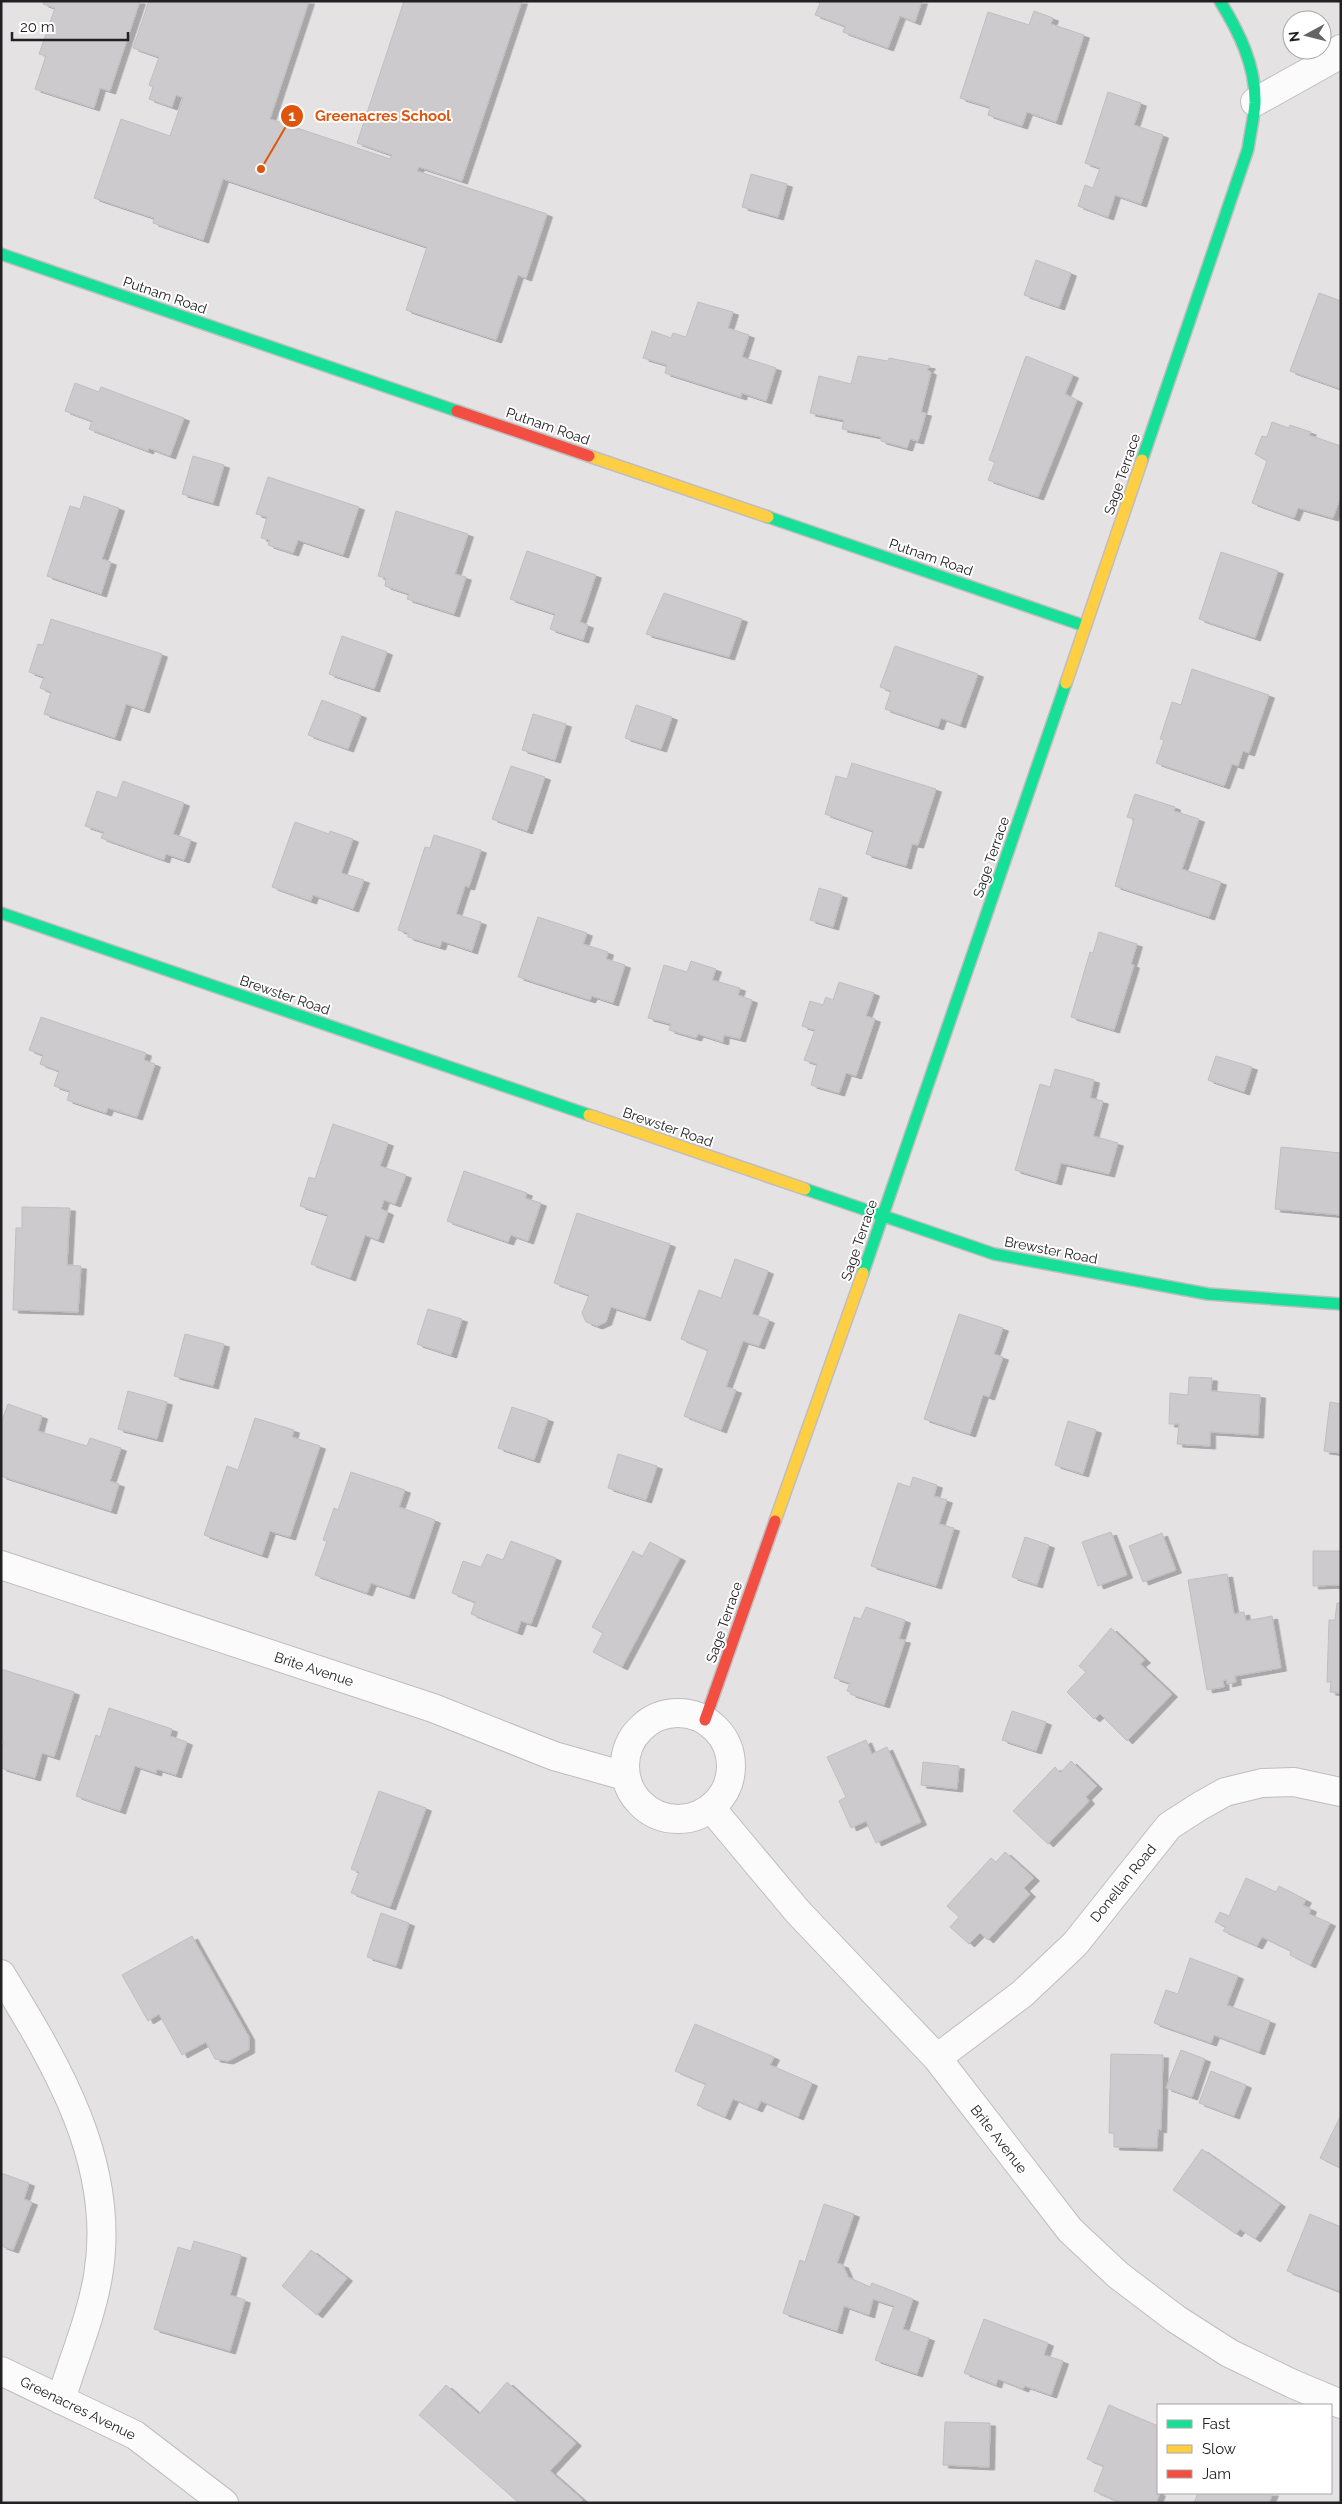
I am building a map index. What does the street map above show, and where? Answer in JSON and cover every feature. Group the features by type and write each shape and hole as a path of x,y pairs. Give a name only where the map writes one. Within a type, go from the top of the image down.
{"street":[{"name":"Sage Terrace","path":"705,1720 883,1216 1248,149 1255,102 1251,68 1235,24 1220,1"},
{"path":"1255,102 1334,58 1341,49"},
{"name":"Putnam Road","path":"1,254 1085,626"},
{"name":"Brewster Road","path":"1,913 994,1254 1208,1294 1341,1304"},
{"name":"Brite Avenue","path":"1,1565 433,1708 554,1756 625,1776"},
{"path":"674,1712 691,1714 705,1720 715,1728 727,1744 731,1765 730,1776 723,1794 711,1808 690,1818 669,1819 647,1810 639,1803 630,1790 625,1776 625,1755 637,1731 656,1716 674,1712"},
{"name":"Donellan Road","path":"937,2058 1022,1994 1068,1950 1169,1826 1225,1792 1262,1784 1294,1782 1341,1792"},
{"name":"Brite Avenue","path":"711,1808 798,1912 937,2058 1070,2230 1118,2275 1176,2319 1229,2353 1341,2404"},
{"path":"1,1974 39,2035 68,2094 88,2141 95,2175 100,2246 98,2276 61,2400"},
{"name":"Greenacres Avenue","path":"1,2372 135,2434 224,2503"}],"building":[{"path":"44,1 140,1 110,91 100,88 94,108 35,89 46,56 39,54 55,8 43,4"},
{"path":"149,1 309,1 270,119 390,159 392,155 357,143 404,1 522,1 462,181 419,167 417,171 547,214 526,278 518,275 496,340 406,310 427,247 223,179 203,240 153,223 154,218 94,198 121,119 170,136 183,98 176,95 172,107 149,99 153,87 149,85 159,57 133,48"},
{"path":"814,1 922,1 915,22 900,16 888,48 843,32 845,26 815,15 820,3"},
{"path":"1034,11 1053,18 1051,24 1084,35 1056,122 1027,112 1022,126 988,115 990,107 960,98 988,12 1029,25"},
{"path":"1108,92 1141,103 1134,125 1163,135 1141,204 1115,195 1108,217 1078,206 1085,185 1093,188 1100,168 1085,163"},
{"path":"751,174 787,184 778,217 742,207"},
{"path":"1036,260 1071,273 1059,307 1024,295"},
{"path":"1319,293 1341,301 1341,389 1290,371"},
{"path":"698,302 733,312 728,328 749,335 742,357 776,368 766,401 742,393 741,397 665,373 667,365 643,358 652,331 671,338 673,333 686,337"},
{"path":"858,356 888,361 889,358 930,366 927,370 931,372 921,412 926,413 918,441 910,439 907,448 881,441 881,437 842,429 844,420 810,413 819,376 851,384"},
{"path":"1026,356 1073,375 1065,394 1077,400 1038,497 988,480 995,462 989,460"},
{"path":"75,383 99,392 101,387 184,418 170,456 149,448 148,451 89,429 92,421 65,411"},
{"path":"1272,422 1289,428 1290,425 1311,432 1309,435 1341,446 1341,496 1333,518 1298,508 1294,518 1252,503 1267,461 1255,454 1262,436 1267,437"},
{"path":"193,456 224,465 213,503 182,494"},
{"path":"268,477 359,507 343,555 298,540 293,553 268,545 270,540 261,538 267,517 256,514"},
{"path":"84,496 119,508 102,559 111,562 101,594 47,576 70,506 80,509"},
{"path":"396,511 468,534 455,574 466,577 454,614 407,599 409,594 385,586 386,578 378,576"},
{"path":"527,551 596,575 580,622 588,625 583,640 550,629 555,614 510,599"},
{"path":"1221,552 1278,571 1255,638 1199,619"},
{"path":"664,593 742,619 729,657 646,634"},
{"path":"51,619 162,654 144,710 126,704 115,738 44,714 51,692 40,688 44,677 29,672 38,644 43,645"},
{"path":"342,636 387,652 374,689 329,674"},
{"path":"895,646 978,674 960,725 941,718 938,727 885,709 891,691 880,687"},
{"path":"1192,669 1269,695 1249,753 1243,751 1238,766 1232,764 1224,786 1156,763 1164,740 1160,739 1172,702 1181,705"},
{"path":"322,700 361,715 348,749 308,735"},
{"path":"636,705 672,717 661,749 625,738"},
{"path":"533,714 566,724 555,760 522,750"},
{"path":"852,763 936,789 918,845 912,844 906,866 866,854 873,831 825,814 836,776 847,779"},
{"path":"511,766 545,777 527,831 492,819"},
{"path":"123,781 184,803 173,834 191,840 184,860 166,854 164,860 101,838 104,832 85,826 97,791 117,798"},
{"path":"1135,794 1175,807 1174,811 1199,819 1182,869 1221,882 1209,917 1115,886 1134,819 1127,817"},
{"path":"295,822 329,834 330,831 353,839 341,873 364,880 353,909 313,895 311,901 272,887"},
{"path":"434,835 481,850 469,887 465,886 456,914 481,922 472,951 442,941 440,947 408,937 408,933 398,930 425,847 430,848"},
{"path":"819,888 842,895 833,927 810,920"},
{"path":"538,917 587,933 583,944 608,952 606,959 625,965 613,1003 592,996 590,1000 518,977"},
{"path":"1099,932 1137,944 1131,964 1134,965 1114,1030 1071,1017 1090,952 1093,953"},
{"path":"691,961 716,969 712,980 740,988 738,995 752,1000 740,1039 724,1035 723,1042 698,1034 696,1038 669,1030 671,1024 648,1018 664,965 687,972"},
{"path":"839,982 874,993 866,1016 875,1019 856,1076 846,1073 839,1093 811,1085 817,1064 804,1060 815,1030 802,1026 810,1001 823,1005 826,997 833,1000"},
{"path":"41,1017 146,1053 144,1060 155,1064 137,1117 108,1108 106,1113 67,1100 70,1091 54,1086 59,1071 40,1064 43,1055 29,1050"},
{"path":"1216,1056 1252,1067 1244,1092 1208,1080"},
{"path":"1055,1069 1094,1080 1090,1098 1103,1101 1093,1136 1118,1143 1109,1174 1061,1163 1056,1182 1015,1170 1040,1084 1050,1087"},
{"path":"333,1124 388,1143 380,1166 406,1175 395,1204 384,1200 381,1209 388,1212 378,1240 365,1235 350,1278 311,1264 328,1215 300,1206 309,1177 315,1179"},
{"path":"1281,1147 1341,1153 1341,1215 1275,1209"},
{"path":"464,1171 527,1193 525,1198 541,1203 528,1241 511,1235 508,1242 447,1221"},
{"path":"22,1207 70,1208 67,1265 81,1266 78,1312 13,1310 16,1228 22,1228"},
{"path":"577,1213 670,1244 645,1318 611,1307 606,1322 597,1326 586,1322 582,1313 589,1295 554,1283"},
{"path":"735,1259 768,1271 752,1314 769,1320 759,1346 743,1341 726,1387 736,1390 721,1430 684,1416 708,1350 681,1339 699,1290 721,1298"},
{"path":"428,1309 462,1319 451,1355 417,1344"},
{"path":"959,1314 1003,1328 994,1354 1003,1357 989,1397 983,1395 970,1434 924,1419"},
{"path":"185,1334 224,1344 213,1386 174,1376"},
{"path":"1189,1377 1212,1378 1211,1391 1260,1395 1258,1435 1210,1432 1210,1446 1177,1444 1179,1424 1169,1424 1170,1393 1188,1395"},
{"path":"128,1391 167,1402 157,1439 118,1429"},
{"path":"1330,1402 1341,1404 1341,1453 1324,1451"},
{"path":"8,1404 42,1416 38,1431 87,1446 90,1438 121,1448 110,1481 119,1484 111,1511 1,1476 1,1423"},
{"path":"512,1407 548,1419 534,1460 498,1448"},
{"path":"255,1418 294,1430 292,1437 320,1446 290,1537 270,1531 262,1555 204,1535 227,1466 238,1470"},
{"path":"1068,1421 1096,1430 1083,1474 1055,1465"},
{"path":"618,1454 657,1466 646,1500 608,1488"},
{"path":"351,1472 405,1490 399,1507 435,1520 409,1596 371,1583 367,1593 315,1575 327,1541 323,1540 334,1508 338,1510"},
{"path":"913,1477 937,1485 934,1496 947,1500 939,1524 954,1528 936,1586 871,1566 898,1483 910,1487"},
{"path":"1111,1532 1127,1575 1098,1586 1082,1542"},
{"path":"1162,1533 1176,1570 1143,1582 1129,1546"},
{"path":"1025,1537 1049,1545 1037,1585 1012,1577"},
{"path":"511,1541 556,1558 531,1624 521,1621 517,1632 471,1614 475,1602 452,1593 463,1561 481,1567 487,1554 503,1560"},
{"path":"650,1542 680,1558 622,1667 593,1652 603,1633 592,1627 633,1551 642,1557"},
{"path":"1313,1551 1341,1551 1341,1585 1313,1586"},
{"path":"1227,1574 1234,1614 1244,1612 1246,1621 1272,1616 1281,1668 1235,1676 1236,1682 1227,1684 1227,1680 1223,1680 1224,1687 1207,1690 1188,1580"},
{"path":"1337,1603 1341,1603 1341,1693 1330,1692 1331,1682 1327,1682 1329,1620 1335,1620"},
{"path":"866,1607 905,1620 899,1639 905,1640 884,1705 850,1694 851,1692 847,1691 850,1683 834,1678 854,1617 861,1619"},
{"path":"1111,1628 1145,1660 1140,1664 1172,1694 1127,1741 1100,1714 1094,1719 1067,1692 1086,1672 1079,1666"},
{"path":"1,1669 74,1692 54,1757 42,1753 35,1778 1,1768 1,1751 4,1741 1,1740"},
{"path":"109,1708 172,1729 170,1736 187,1742 176,1775 157,1769 156,1773 135,1766 120,1811 76,1796 96,1735 100,1737"},
{"path":"1012,1711 1046,1722 1036,1751 1002,1740"},
{"path":"866,1740 872,1754 887,1747 921,1822 876,1843 866,1821 851,1828 839,1801 846,1797 827,1757"},
{"path":"1071,1761 1097,1786 1086,1797 1089,1801 1048,1844 1013,1811 1055,1767 1060,1773"},
{"path":"923,1762 959,1766 957,1789 921,1785"},
{"path":"379,1791 426,1808 390,1907 351,1893 359,1872 351,1869"},
{"path":"1005,1852 1034,1878 1024,1888 1030,1894 988,1940 980,1933 969,1944 950,1927 959,1917 947,1906 991,1858 996,1862"},
{"path":"1246,1878 1276,1892 1279,1886 1306,1900 1303,1905 1311,1909 1309,1914 1330,1923 1310,1965 1290,1955 1291,1951 1262,1937 1257,1946 1223,1931 1226,1927 1215,1922 1220,1912 1229,1916"},
{"path":"381,1913 409,1923 396,1966 367,1957"},
{"path":"192,1936 249,2037 249,2050 228,2061 215,2059 206,2042 182,2055 159,2014 148,2021 122,1975"},
{"path":"1190,1958 1238,1976 1227,2005 1270,2021 1259,2052 1214,2035 1211,2043 1154,2023 1166,1990 1178,1994"},
{"path":"695,2024 774,2057 770,2065 812,2083 798,2117 761,2101 757,2109 733,2099 725,2117 697,2105 706,2084 675,2071"},
{"path":"1181,2050 1205,2059 1192,2097 1166,2088"},
{"path":"1111,2054 1163,2055 1161,2130 1158,2129 1157,2148 1114,2147 1114,2133 1109,2133"},
{"path":"1211,2071 1246,2085 1234,2116 1199,2103"},
{"path":"1341,2115 1341,2168 1320,2158"},
{"path":"1202,2149 1280,2204 1255,2239 1240,2229 1236,2234 1173,2190"},
{"path":"1,2173 29,2183 24,2199 32,2202 13,2250 1,2246"},
{"path":"824,2204 854,2214 837,2263 843,2265 848,2277 870,2287 872,2283 913,2299 903,2329 929,2338 917,2374 875,2360 894,2306 873,2299 869,2315 844,2306 837,2331 783,2313 800,2260 805,2262"},
{"path":"1310,2214 1341,2227 1341,2292 1287,2271"},
{"path":"194,2241 241,2255 230,2295 245,2300 230,2351 154,2329 178,2247 191,2251"},
{"path":"311,2250 347,2278 317,2315 282,2286"},
{"path":"984,2319 1048,2343 1044,2355 1063,2361 1051,2395 1025,2386 1023,2389 998,2379 996,2385 964,2373"},
{"path":"507,2382 576,2443 550,2471 583,2500 580,2503 519,2503 419,2415 446,2385 479,2414"},
{"path":"1109,2405 1157,2426 1157,2494 1160,2494 1156,2503 1122,2503 1094,2491 1104,2466 1087,2459"},
{"path":"945,2422 990,2423 989,2467 943,2465"},
{"path":"1198,2494 1273,2494 1269,2502 1271,2503 1194,2503"}],"traffic: fast":[{"path":"1142,460 1248,149 1254,114 1255,89 1253,76 1240,37 1220,1"},
{"path":"1,254 457,411"},
{"path":"768,517 1085,626"},
{"path":"863,1273 1066,683"},
{"path":"1,913 589,1115"},
{"path":"805,1189 994,1254 1208,1294 1341,1304"}],"traffic: slow":[{"path":"589,456 768,517"},
{"path":"1066,683 1142,460"},
{"path":"589,1115 805,1189"},
{"path":"775,1521 863,1273"}],"traffic: jam":[{"path":"457,411 589,456"},
{"path":"705,1720 775,1521"}],"place":[{"name":"Greenacres School","path":"261,169"}]}
